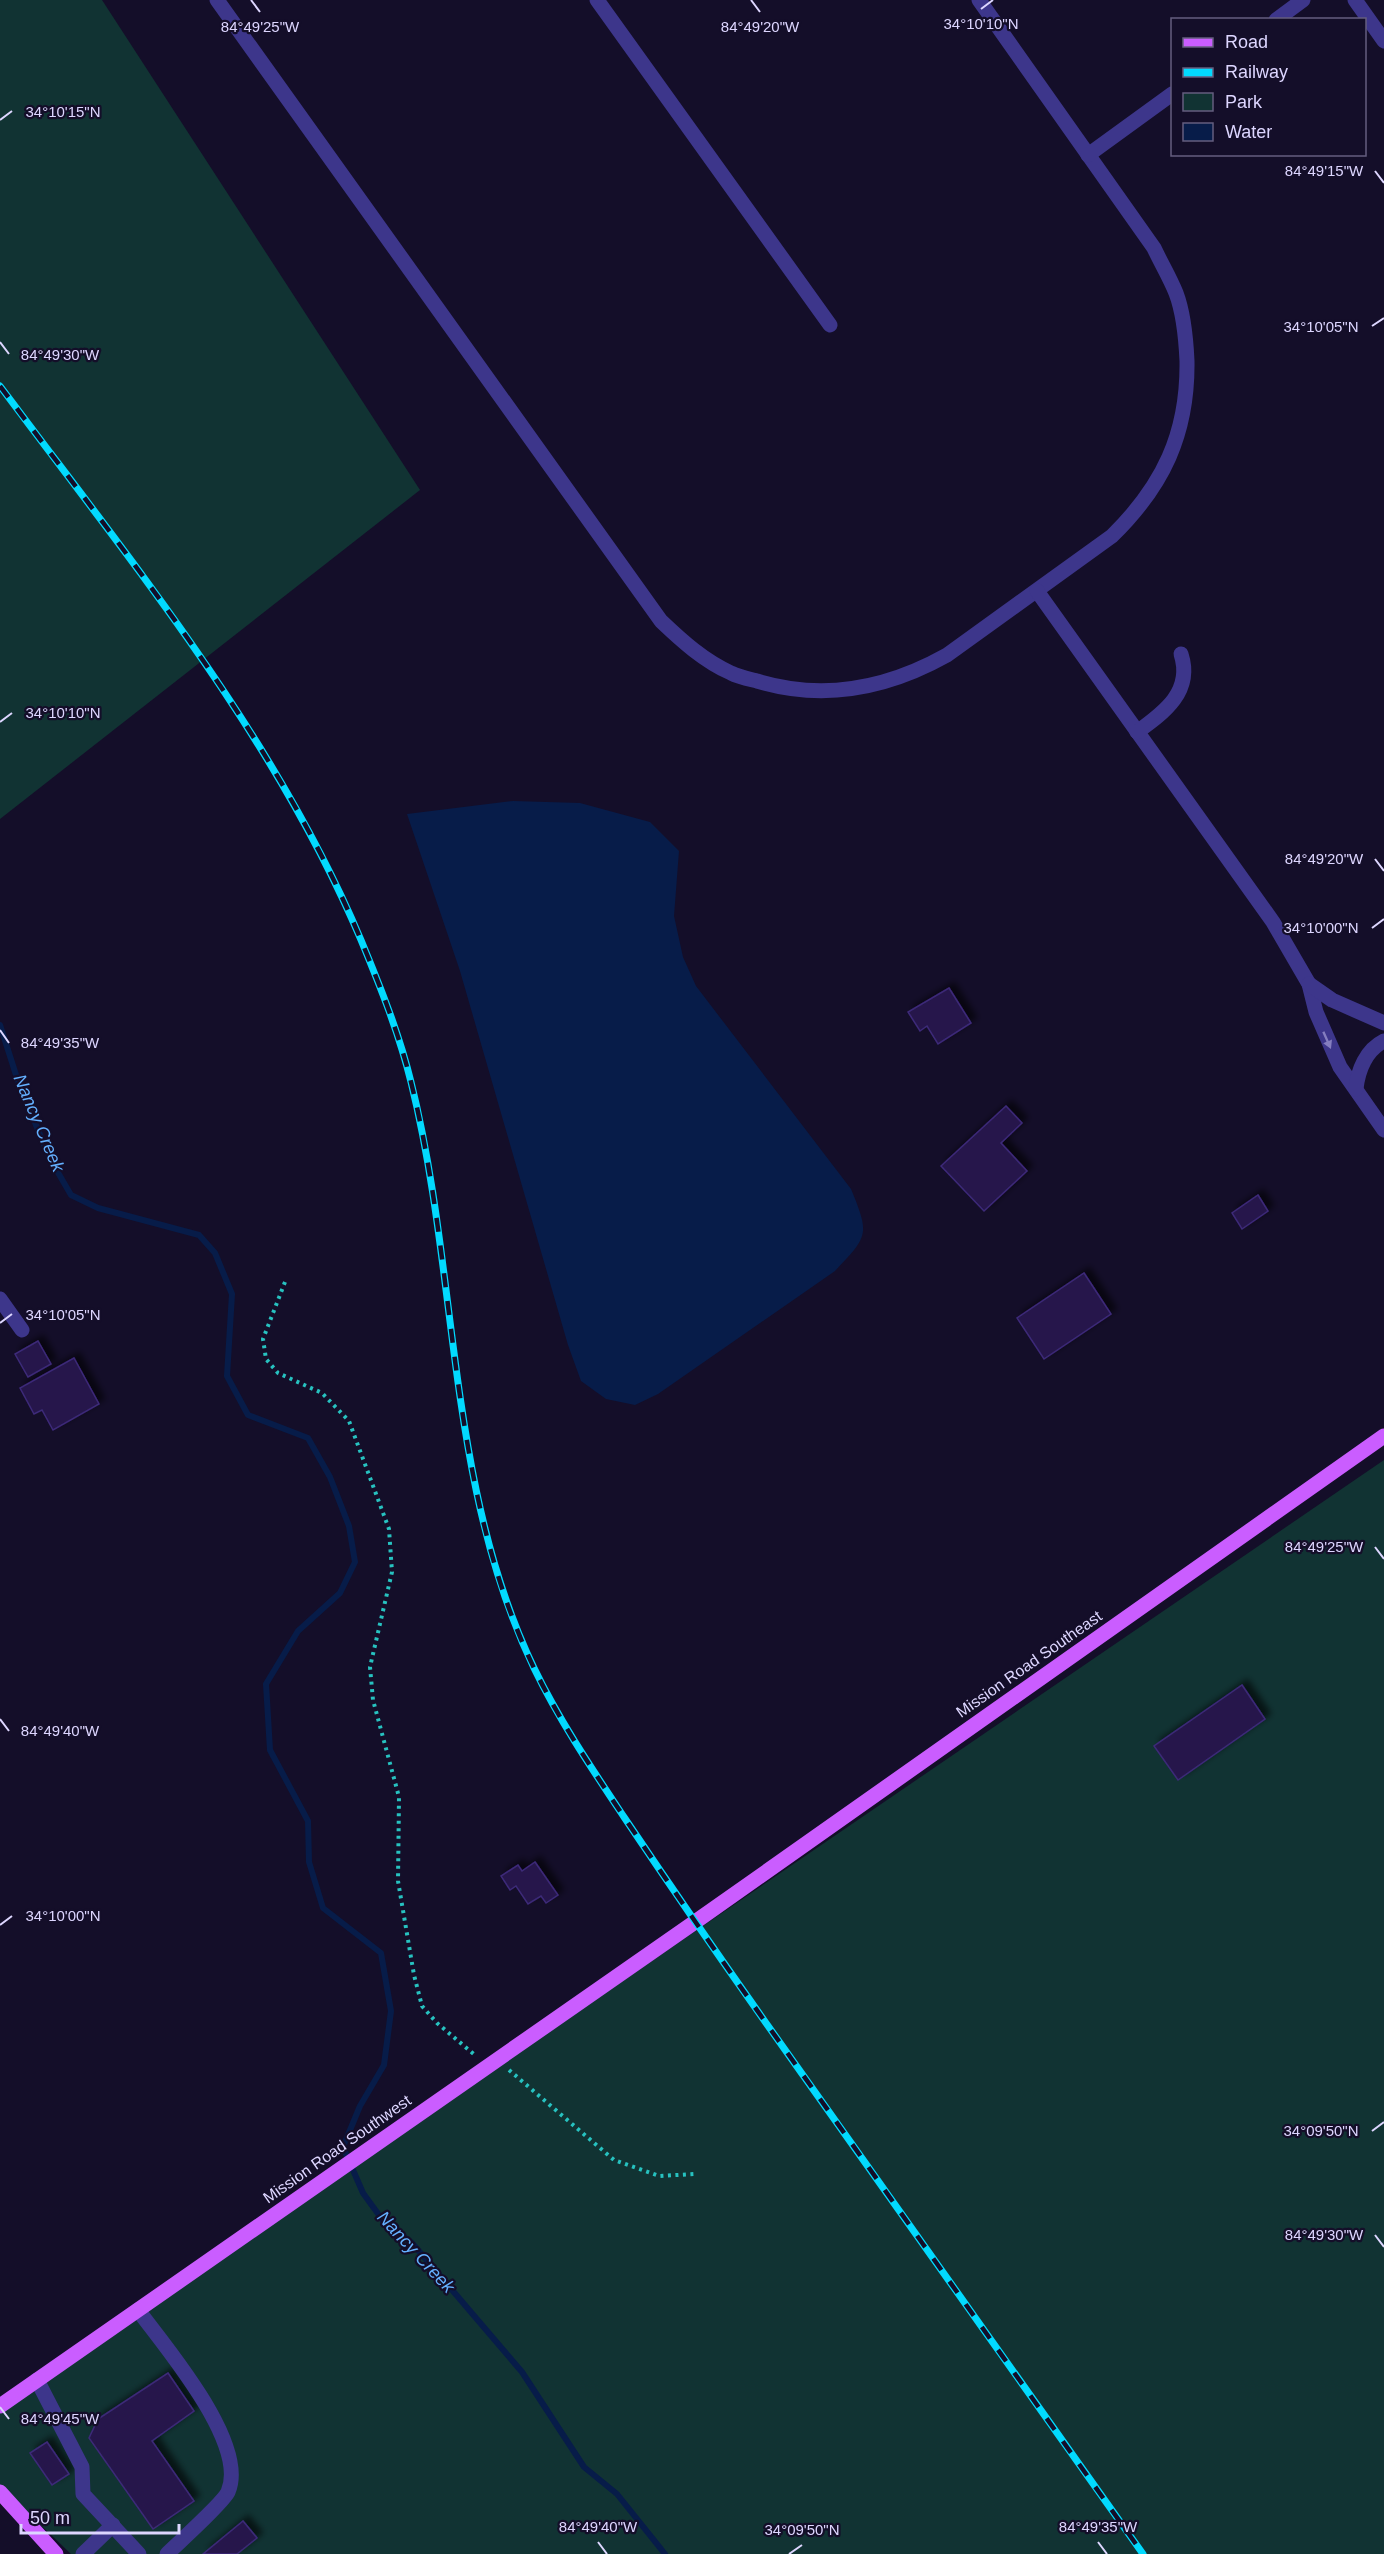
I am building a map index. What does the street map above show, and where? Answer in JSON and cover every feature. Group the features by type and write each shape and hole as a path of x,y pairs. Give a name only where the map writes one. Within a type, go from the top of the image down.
{"main road":[{"name":"Mission Road Southeast","path":"695,1922 1384,1436"},
{"name":"Mission Road Southwest","path":"0,2406 695,1922"},
{"path":"0,2492 56,2554"}],"street":[{"path":"217,0 661,621 693,650 731,674 777,687 835,692 883,684 925,668 947,656 1112,536 1146,498 1174,450 1182,417 1187,383 1184,322 1176,294 1154,248 979,0"},
{"path":"597,0 830,325"},
{"path":"1279,18 1303,0"},
{"path":"1355,0 1384,41"},
{"path":"1088,155 1171,95"},
{"path":"1037,591 1273,922 1309,984 1326,1039 1340,1067 1384,1130"},
{"path":"1137,732 1168,707 1177,694 1185,679 1185,666 1181,654"},
{"path":"1309,984 1332,1000 1384,1023"},
{"path":"1356,1089 1361,1067 1378,1044 1384,1041"},
{"path":"0,1299 22,1330"},
{"path":"138,2310 212,2412 233,2468 228,2493 167,2554"},
{"path":"38,2380 82,2467 83,2494 139,2554"},
{"path":"84,2554 113,2525"}],"path":[{"path":"285,1282 263,1339 266,1359 278,1373 322,1393 349,1421 389,1529 392,1572 370,1667 373,1700 399,1797 398,1881 422,2006 437,2023 493,2063 614,2160 658,2176 694,2174"}],"green space":[{"path":"0,0 102,0 420,490 0,819"},
{"path":"1384,1460 1384,2554 71,2554 0,2486 0,2407"}],"water":[{"path":"513,801 580,803 650,822 679,851 674,916 683,957 696,986 851,1189 861,1216 863,1226 860,1242 835,1271 658,1394 635,1405 606,1399 581,1381 568,1345 460,971 407,814"}],"building":[{"path":"949,988 971,1023 938,1044 927,1026 920,1031 908,1012"},
{"path":"1006,1106 1022,1123 1001,1143 1027,1171 984,1211 941,1166"},
{"path":"1258,1195 1268,1211 1242,1229 1232,1213"},
{"path":"1084,1273 1111,1314 1044,1359 1017,1318"},
{"path":"38,1341 51,1364 28,1377 15,1354"},
{"path":"74,1358 99,1404 53,1430 42,1410 34,1414 20,1388"},
{"path":"1242,1685 1265,1719 1178,1780 1154,1746"},
{"path":"535,1862 558,1895 546,1903 541,1896 528,1904 516,1886 510,1890 501,1876 518,1865 522,1871"},
{"path":"168,2373 194,2411 152,2441 194,2501 153,2529 89,2438 98,2419"},
{"path":"47,2442 69,2474 52,2485 30,2453"},
{"path":"243,2521 257,2538 237,2554 203,2554"}],"waterway":[{"name":"Nancy Creek","path":"0,1025 17,1078 49,1157 71,1195 98,1208 199,1235 215,1253 232,1294 227,1376 248,1415 308,1438 330,1477 349,1526 355,1562 340,1593 298,1631 266,1684 270,1750 308,1821 309,1862 323,1908 381,1953 391,2011 384,2065 360,2106 343,2147 363,2193 384,2222 412,2243 522,2372 584,2467 617,2494 665,2554"}],"railway":[{"path":"0,386 150,585 244,722 287,792 326,865 361,940 382,992 411,1082 426,1155 469,1453 484,1526 505,1598 544,1687 588,1762 695,1921 1143,2554"}]}
